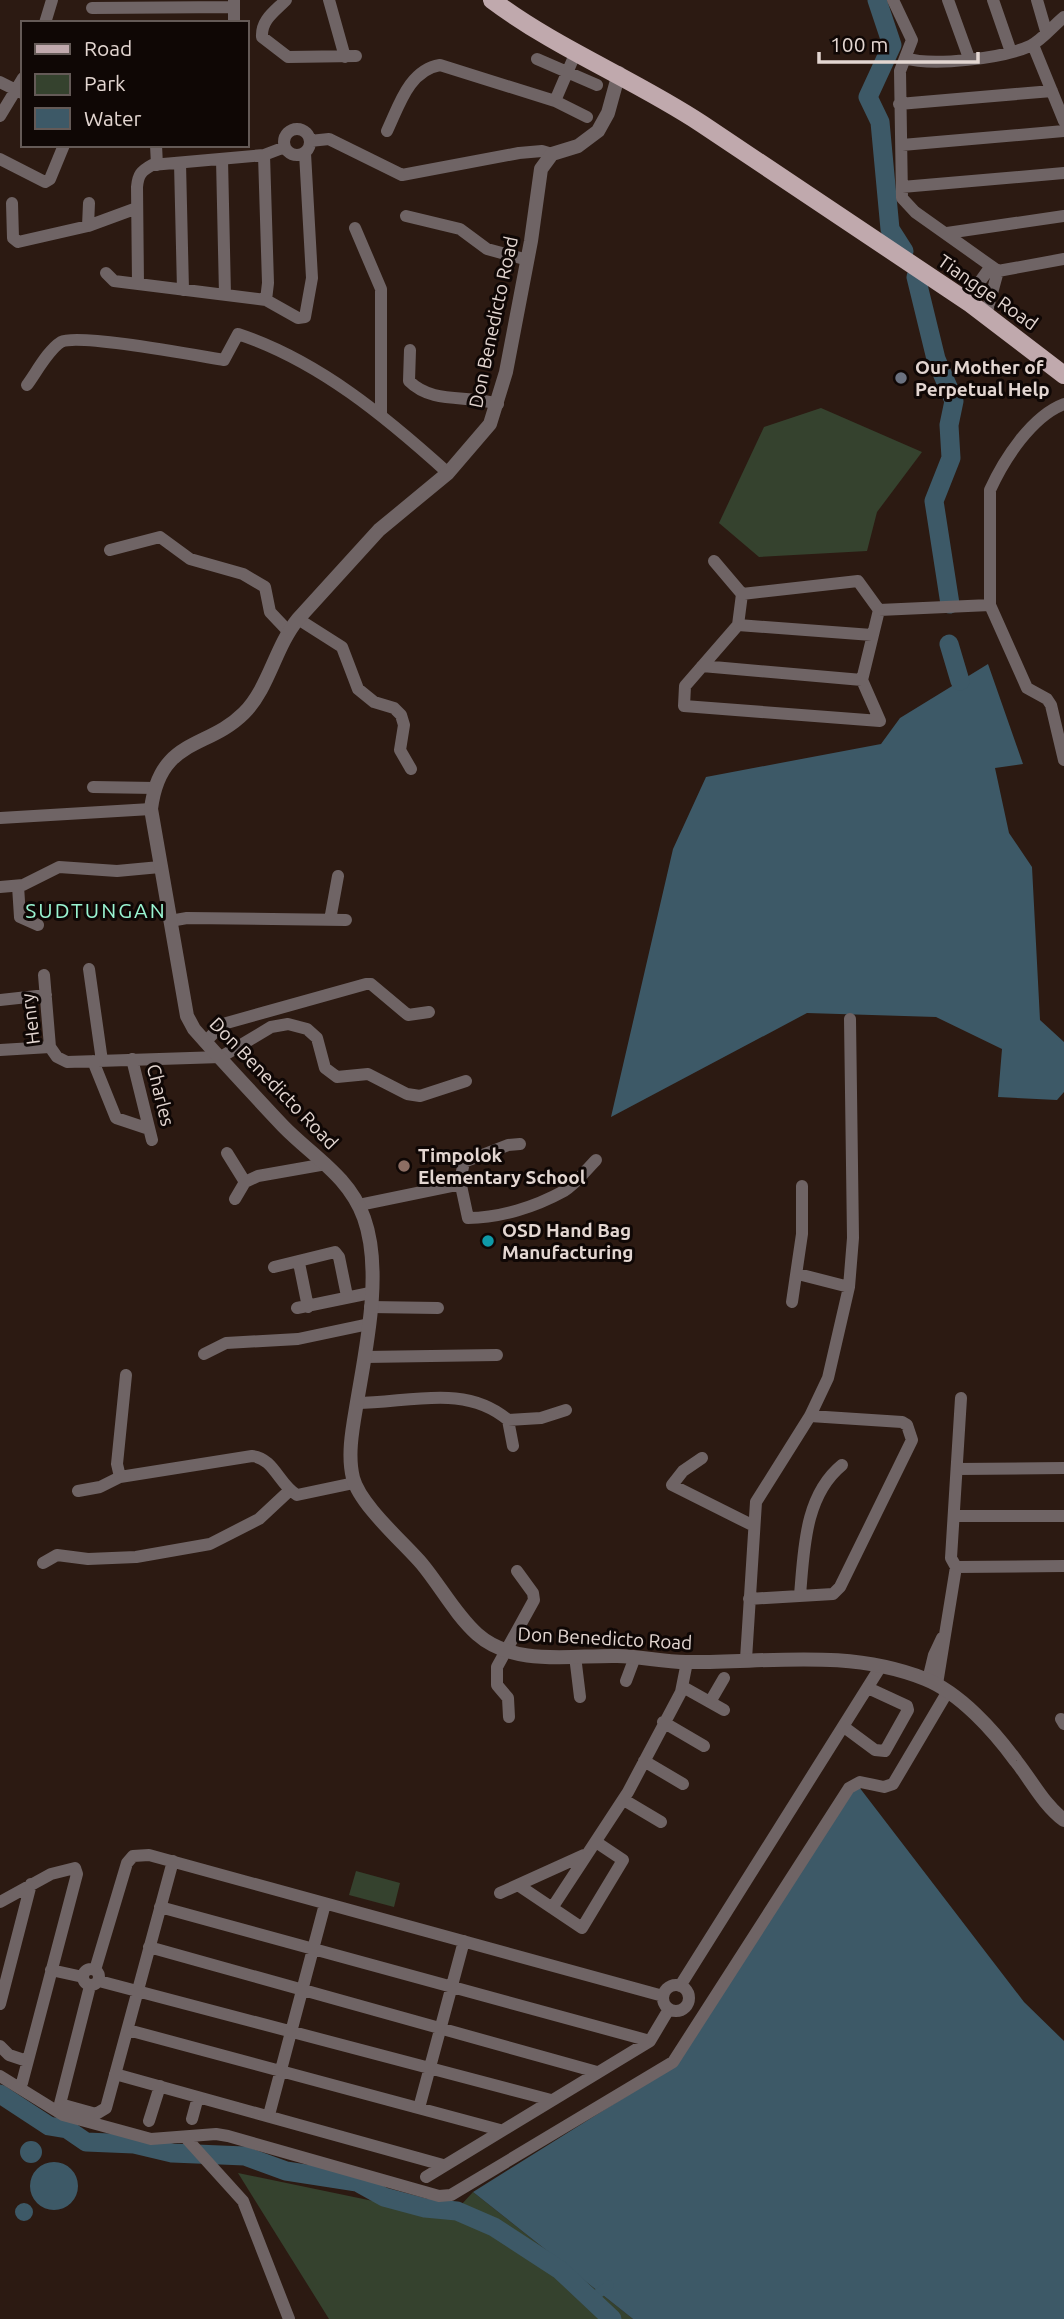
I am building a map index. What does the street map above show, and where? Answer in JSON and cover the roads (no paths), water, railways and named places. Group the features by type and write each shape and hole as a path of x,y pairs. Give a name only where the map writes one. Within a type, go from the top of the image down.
{"main road":[{"name":"Tiangge Road","path":"492,0 576,52 660,96 966,301 1064,375"}],"street":[{"path":"46,21 52,0"},
{"path":"286,0 264,22 262,37 288,57 350,57 329,0"},
{"path":"893,0 912,40 900,71 902,192 915,212 995,268"},
{"path":"948,0 969,58"},
{"path":"993,0 1011,52"},
{"path":"1037,0 1046,31"},
{"path":"88,21 94,4 234,3 234,21"},
{"path":"905,58 922,62 1011,52 1033,45 1064,17"},
{"path":"1033,45 1064,121"},
{"path":"555,102 576,52"},
{"path":"537,59 597,85"},
{"path":"387,131 414,80 431,66 456,68 555,102 587,117"},
{"path":"285,147 295,155 307,147 329,139 402,175 519,153 542,151 552,155 579,146 598,131 608,113 619,73"},
{"path":"0,82 20,87 0,116"},
{"path":"900,104 1052,91"},
{"path":"106,273 114,281 265,300 298,318 305,317 312,278 307,147 304,131 294,130 286,136 285,147"},
{"path":"902,145 1064,131"},
{"path":"0,159 45,182 50,179 63,147"},
{"path":"156,147 157,165"},
{"path":"138,284 138,176 157,165 264,155 285,147"},
{"path":"264,155 268,283 265,300"},
{"name":"Don Benedicto Road","path":"552,155 541,169 527,260 498,404 490,424 448,473 379,530 298,619 288,631 247,710 235,721 179,752 167,766 155,788 151,809 187,1016 205,1042 285,1128 341,1177 359,1205 365,1220 371,1258 369,1324 352,1441 354,1483 422,1564 460,1617 480,1636 506,1652 524,1656 635,1657 687,1662 826,1658 881,1666 938,1685 1001,1741 1042,1798 1064,1819"},
{"path":"222,159 225,295"},
{"path":"180,163 183,290"},
{"path":"902,192 1064,173"},
{"path":"12,203 15,241 88,226 137,208"},
{"path":"88,226 89,203"},
{"path":"406,216 460,229 471,234 487,250 527,260"},
{"path":"947,233 1064,216"},
{"path":"355,228 381,289 381,412"},
{"path":"966,301 995,268 1064,259"},
{"path":"986,315 995,268"},
{"path":"27,385 54,350 69,341 136,345 224,360 238,334 330,379 381,412 448,473"},
{"path":"410,349 409,381 425,393 446,398 480,398 498,404"},
{"path":"1064,404 1049,410 1037,422 997,474 990,490 990,605 1027,688 1047,699 1051,705 1064,760"},
{"path":"110,550 160,537 190,559 253,579 265,587 270,612 288,631"},
{"path":"714,561 743,594"},
{"path":"858,581 878,610 862,680 880,721 689,708 683,702 685,686 738,625 743,594 858,581"},
{"path":"878,610 990,605"},
{"path":"298,619 342,647 358,689 374,702 394,708 401,715 404,725 400,750 411,769"},
{"path":"738,625 872,635"},
{"path":"702,666 862,680"},
{"path":"93,787 155,788"},
{"path":"0,818 151,809"},
{"path":"0,887 18,886 60,867 117,871 160,867"},
{"path":"330,920 338,876"},
{"path":"18,886 20,917 38,925"},
{"path":"170,921 187,918 346,920"},
{"path":"89,969 98,1061"},
{"name":"Henry","path":"44,975 54,1052"},
{"path":"205,1042 223,1024 366,984 371,984 408,1014 429,1012"},
{"path":"0,1000 46,995"},
{"path":"746,1659 752,1525 756,1502 810,1416 828,1378 849,1287 853,1238 850,1019"},
{"path":"0,1050 54,1052 67,1062 220,1057 271,1027 288,1024 307,1029 317,1038 325,1068 337,1077 368,1074 407,1094 420,1096 466,1081"},
{"name":"Charles","path":"98,1061 116,1118 150,1134 132,1059"},
{"path":"520,1144 508,1145 464,1162 461,1184 467,1218 488,1218 527,1207 566,1190 596,1160"},
{"path":"227,1153 245,1182"},
{"path":"235,1199 245,1182 263,1174 326,1164"},
{"path":"359,1205 461,1184"},
{"path":"792,1302 802,1234 802,1186"},
{"path":"274,1267 299,1263 326,1252 335,1252 339,1257 347,1296"},
{"path":"299,1263 303,1307 347,1296 438,1308"},
{"path":"797,1274 849,1287"},
{"path":"204,1354 226,1343 298,1339 369,1324"},
{"path":"365,1357 496,1355"},
{"path":"120,1477 117,1464 127,1375"},
{"path":"357,1403 454,1397 491,1407 508,1420 541,1418 566,1410"},
{"path":"0,2077 63,2115 151,2139 189,2142 206,2134 228,2136 439,2196 451,2195 673,2062 849,1788 860,1782 884,1787 893,1784 938,1685 943,1655 942,1638 956,1567 951,1558 961,1398"},
{"path":"749,1599 833,1594 840,1587 912,1440 907,1424 902,1422 810,1416"},
{"path":"508,1420 513,1446"},
{"path":"78,1491 100,1487 120,1477 251,1456 267,1462 289,1491 302,1495 354,1483"},
{"path":"702,1458 683,1471 672,1485 752,1525"},
{"path":"800,1595 807,1526 827,1479 842,1465"},
{"path":"957,1469 1064,1468"},
{"path":"43,1563 57,1555 88,1559 136,1557 210,1544 259,1519 289,1491"},
{"path":"955,1516 1064,1516"},
{"path":"956,1567 1064,1566"},
{"path":"509,1717 508,1698 497,1685 496,1672 534,1600 533,1593 517,1571"},
{"path":"575,1656 580,1697"},
{"path":"626,1681 635,1657"},
{"path":"552,1908 584,1855 624,1800 683,1686 687,1662"},
{"path":"680,1986 881,1666"},
{"path":"710,1702 724,1678"},
{"path":"683,1686 724,1710"},
{"path":"844,1727 875,1750 885,1751 908,1710 907,1706 868,1688"},
{"path":"663,1722 704,1746"},
{"path":"644,1761 683,1784"},
{"path":"624,1800 662,1822"},
{"path":"518,1885 588,1931 629,1864 596,1842"},
{"path":"173,1861 106,2108 101,2113 68,2109 60,2105 92,1978 129,1860 133,1856 149,1855 173,1861 663,1996 669,2009"},
{"path":"500,1893 584,1855"},
{"path":"0,1902 31,1884 70,1867 75,1868 77,1874 22,2083"},
{"path":"0,2004 31,1884"},
{"path":"269,2115 325,1904"},
{"path":"160,1907 650,2041"},
{"path":"419,2108 464,1941"},
{"path":"149,1947 597,2072"},
{"path":"51,1970 291,2029 551,2100"},
{"path":"663,1996 669,1987 680,1986 687,1992 687,2002 681,2010 669,2009"},
{"path":"426,2177 650,2041 669,2009"},
{"path":"128,2030 500,2130"},
{"path":"0,2046 9,2055 27,2061"},
{"path":"115,2074 443,2165"},
{"path":"149,2121 160,2086"},
{"path":"192,2119 198,2097"},
{"path":"189,2142 243,2200 289,2319"}],"water":[{"path":"988,664 1023,764 995,768 1009,833 1032,867 1040,1020 1064,1042 1064,1092 1057,1100 998,1097 1002,1049 936,1017 807,1013 611,1117 673,849 706,777 881,744 900,718"},
{"path":"856,1783 1024,2002 1064,2041 1064,2319 633,2319 473,2192 676,2065"},
{"path":"31,2141 41,2148 42,2152 35,2162 31,2163 21,2156 20,2152 27,2142"},
{"path":"54,2162 71,2169 78,2186 71,2203 54,2210 37,2203 30,2186 37,2169"},
{"path":"24,2203 30,2206 33,2212 30,2218 24,2221 18,2218 15,2212 18,2206"}],"waterway":[{"path":"877,0 892,45 868,97 880,122 890,229 904,251"},
{"path":"916,277 936,359 954,401 949,425 951,458 934,501 950,604"},
{"path":"949,644 960,681"},
{"path":"0,2094 49,2126 67,2129 86,2142 134,2144 172,2153 245,2156 286,2171 357,2182 384,2197 425,2208 457,2211 494,2227 560,2270 612,2319"},
{"path":"590,2300 609,2285"}],"place":[{"name":"Our Mother of Perpetual Help","path":"901,378"},
{"name":"Timpolok Elementary School","path":"404,1166"},
{"name":"OSD Hand Bag Manufacturing","path":"488,1241"}],"district":[{"name":"SUDTUNGAN","path":"96,910"}]}
